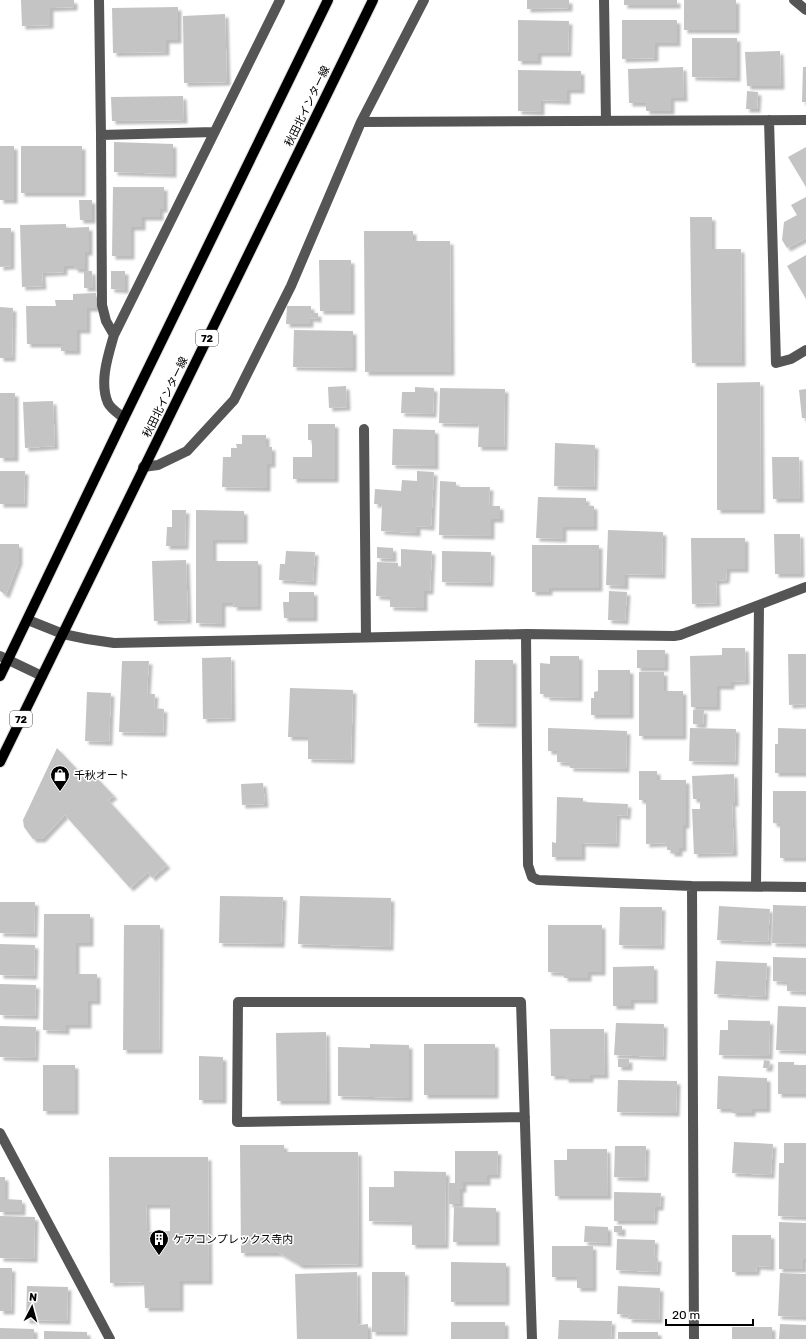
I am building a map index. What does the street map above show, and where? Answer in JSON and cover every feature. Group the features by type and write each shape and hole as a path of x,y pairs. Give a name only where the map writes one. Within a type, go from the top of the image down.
{"main road":[{"path":"0,676 4,658 28,620 124,418 328,0"},
{"name":"秋田北インター線","path":"0,762 143,467 373,0"}],"street":[{"path":"99,0 102,305 106,321 114,335"},
{"path":"124,418 108,404 104,387 107,361 114,335 280,0"},
{"path":"143,467 158,465 187,451 234,400 291,286 361,122 424,0"},
{"path":"604,0 606,121"},
{"path":"794,0 806,10"},
{"path":"769,120 776,363 791,359 806,350"},
{"path":"361,122 806,120"},
{"path":"101,135 214,132"},
{"path":"364,429 366,637"},
{"path":"28,620 62,634 114,643 526,634 680,635 806,587"},
{"path":"756,886 759,606"},
{"path":"526,634 528,865 532,877 538,880 692,886 806,887"},
{"path":"4,658 42,676"},
{"path":"692,886 694,1339"},
{"path":"525,1117 237,1122 238,1002 521,1002 525,1117 532,1339"},
{"path":"0,1133 110,1339"}],"building":[{"path":"21,0 74,0 74,7 50,8 50,25 22,26"},
{"path":"527,0 569,0 569,8 527,9"},
{"path":"624,0 677,0 677,5 624,5"},
{"path":"684,0 736,0 736,30 684,30"},
{"path":"178,7 178,40 166,40 166,52 113,53 112,8"},
{"path":"225,14 227,82 184,83 183,16"},
{"path":"518,20 569,21 568,53 538,53 538,61 518,61"},
{"path":"622,20 677,20 677,43 655,43 655,58 622,59"},
{"path":"692,38 737,38 737,78 692,77"},
{"path":"780,51 781,86 747,86 745,52"},
{"path":"683,67 684,98 671,98 671,111 646,111 646,103 629,103 628,69"},
{"path":"803,67 806,67 806,102 802,102"},
{"path":"518,70 581,71 581,90 567,90 567,101 541,100 541,112 518,111"},
{"path":"747,91 758,92 757,109 746,109"},
{"path":"183,96 184,120 112,121 111,97"},
{"path":"114,142 173,144 173,174 114,172"},
{"path":"0,146 14,146 14,200 0,200"},
{"path":"21,146 82,146 82,193 21,193"},
{"path":"806,147 806,187 788,157"},
{"path":"113,187 164,187 164,209 160,209 160,217 142,217 142,227 131,227 131,256 112,256"},
{"path":"806,197 806,238 787,248 782,240 784,222 797,215 791,205"},
{"path":"79,200 92,200 92,220 80,220"},
{"path":"690,217 712,217 712,249 741,249 742,363 692,363"},
{"path":"66,224 66,228 89,227 89,252 85,252 85,269 75,269 74,266 64,266 64,272 42,273 43,286 22,287 20,225"},
{"path":"0,228 11,228 11,266 0,267"},
{"path":"364,231 413,231 413,241 450,241 451,372 365,372"},
{"path":"806,255 806,299 787,266"},
{"path":"319,260 351,260 351,311 320,311"},
{"path":"84,271 92,271 93,288 84,288"},
{"path":"111,271 125,271 125,290 111,289"},
{"path":"96,293 96,308 87,308 87,330 77,330 77,351 61,351 61,344 27,344 26,306 56,306 55,300 73,300 73,294"},
{"path":"287,306 311,306 311,313 318,313 318,319 310,318 310,324 286,324"},
{"path":"0,307 13,308 12,358 0,358"},
{"path":"294,330 353,331 353,368 293,367"},
{"path":"760,382 761,510 717,510 717,383"},
{"path":"346,386 347,407 329,408 328,387"},
{"path":"415,387 434,388 433,414 401,413 402,392 415,392"},
{"path":"440,388 505,389 504,447 478,447 479,424 439,423"},
{"path":"806,389 806,418 802,418 799,390"},
{"path":"0,393 15,393 15,458 0,458"},
{"path":"53,401 55,446 25,448 23,402"},
{"path":"308,424 335,424 335,479 293,479 293,457 312,457 312,440 308,440"},
{"path":"393,429 435,430 435,466 392,465"},
{"path":"242,435 266,435 266,447 272,447 272,464 267,464 267,488 222,487 223,457 231,457 231,448 237,448 236,444 242,444"},
{"path":"555,443 595,445 594,487 554,486"},
{"path":"772,457 799,457 800,499 773,499"},
{"path":"0,471 25,471 24,504 0,504"},
{"path":"417,471 434,472 431,527 417,526 417,533 381,531 382,504 374,504 375,489 401,491 402,480 417,481"},
{"path":"440,481 456,482 456,487 490,487 489,506 500,506 500,519 491,519 491,536 439,535"},
{"path":"538,497 586,498 586,505 594,506 594,527 563,527 563,539 536,538"},
{"path":"172,510 186,510 185,546 166,546 167,527 172,527"},
{"path":"196,510 244,511 244,540 213,540 213,561 258,561 258,607 233,607 234,603 222,603 222,624 196,623"},
{"path":"608,530 663,532 662,575 625,574 625,586 606,585"},
{"path":"774,534 800,534 801,574 775,574"},
{"path":"691,538 745,538 745,569 727,569 726,580 716,581 717,603 692,604"},
{"path":"0,544 19,544 19,561 6,595 0,591"},
{"path":"532,545 599,545 599,588 549,588 549,592 532,592"},
{"path":"377,547 393,548 393,559 377,558"},
{"path":"401,549 432,551 430,591 424,591 424,608 390,607 390,597 376,596 377,562 398,563 398,567 401,567"},
{"path":"286,551 315,552 313,582 279,580 280,564 285,564"},
{"path":"442,551 491,552 490,583 442,582"},
{"path":"186,560 188,620 154,621 152,561"},
{"path":"609,591 627,592 625,621 608,620"},
{"path":"289,592 314,592 314,618 284,618 283,602 289,602"},
{"path":"722,648 745,648 746,681 731,682 731,686 717,686 717,707 691,707 690,656 722,655"},
{"path":"637,650 665,650 665,668 637,668"},
{"path":"788,654 806,654 806,704 789,705"},
{"path":"550,656 579,656 579,698 546,697 546,694 540,694 540,663 550,664"},
{"path":"231,657 232,718 203,719 202,658"},
{"path":"475,660 513,660 513,724 474,723"},
{"path":"122,661 149,661 147,694 155,694 154,708 164,709 163,733 119,732"},
{"path":"598,670 630,670 630,715 591,715 591,698 594,698 594,692 598,691"},
{"path":"639,672 664,672 664,691 683,691 683,736 639,736"},
{"path":"290,688 353,690 351,760 308,759 308,737 288,737"},
{"path":"87,692 111,693 109,742 85,741"},
{"path":"693,710 704,710 703,725 693,724"},
{"path":"548,728 627,731 626,769 570,768 570,763 557,762 557,751 548,751"},
{"path":"690,728 736,729 735,762 689,761"},
{"path":"778,728 806,729 806,773 775,773 775,744 778,744"},
{"path":"57,748 89,782 96,777 114,796 108,800 167,865 152,878 148,872 130,888 65,815 42,839 33,839 24,827 23,820"},
{"path":"639,771 657,771 657,780 686,780 686,825 683,825 683,848 679,848 679,853 671,853 671,850 667,850 667,843 646,844 646,800 639,800"},
{"path":"734,774 735,803 732,803 734,853 694,854 692,809 700,809 700,799 693,799 692,776"},
{"path":"263,783 265,804 242,805 241,784"},
{"path":"773,791 806,791 806,858 780,858 780,824 773,823"},
{"path":"557,797 583,798 583,802 628,804 627,816 617,815 616,844 582,843 582,857 552,857 552,842 556,843"},
{"path":"220,896 283,897 281,944 219,943"},
{"path":"300,896 391,898 390,947 298,944"},
{"path":"0,902 35,902 34,934 0,933"},
{"path":"773,905 806,906 806,944 772,943"},
{"path":"719,906 770,909 768,942 717,940"},
{"path":"620,907 662,907 661,946 619,945"},
{"path":"44,914 90,914 90,943 76,943 76,974 97,974 97,1001 88,1001 88,1025 66,1025 66,1031 43,1030"},
{"path":"124,925 160,925 159,1050 123,1050"},
{"path":"548,925 602,925 602,972 588,972 588,978 564,978 564,973 548,972"},
{"path":"0,944 35,945 34,976 0,975"},
{"path":"773,957 806,958 806,992 787,991 787,982 773,981"},
{"path":"716,961 767,963 765,997 714,994"},
{"path":"654,966 654,1000 631,1000 631,1006 613,1006 613,967"},
{"path":"0,984 36,985 35,1016 0,1015"},
{"path":"778,1006 806,1007 806,1051 776,1050"},
{"path":"728,1020 770,1021 769,1056 719,1055 720,1030 728,1030"},
{"path":"616,1023 664,1024 663,1057 614,1055"},
{"path":"0,1026 36,1027 35,1058 0,1057"},
{"path":"550,1029 604,1029 605,1075 590,1075 590,1079 565,1079 565,1076 551,1076"},
{"path":"326,1032 327,1101 277,1101 276,1033"},
{"path":"370,1044 409,1045 409,1098 338,1096 338,1047 370,1048"},
{"path":"424,1044 495,1044 495,1095 424,1095"},
{"path":"199,1056 223,1057 223,1100 199,1100"},
{"path":"618,1059 629,1059 629,1067 618,1067"},
{"path":"764,1060 770,1061 769,1068 763,1068"},
{"path":"778,1062 794,1062 794,1065 806,1065 806,1094 778,1094"},
{"path":"43,1065 75,1065 75,1111 43,1111"},
{"path":"718,1076 767,1078 767,1109 752,1109 752,1113 732,1113 732,1109 717,1109"},
{"path":"618,1080 677,1081 676,1113 617,1112"},
{"path":"734,1142 773,1144 771,1175 732,1173"},
{"path":"784,1143 806,1143 806,1217 778,1216 779,1163 784,1163"},
{"path":"240,1145 284,1145 284,1152 358,1152 359,1264 300,1265 279,1253 241,1253"},
{"path":"615,1146 646,1146 645,1178 614,1177"},
{"path":"567,1149 607,1149 608,1196 555,1196 554,1160 567,1160"},
{"path":"455,1151 498,1151 497,1175 487,1175 487,1182 463,1182 463,1189 460,1189 460,1204 449,1204 449,1183 455,1183"},
{"name":"ケアコンプレックス寺内","path":"109,1157 208,1157 209,1281 180,1281 180,1308 145,1308 144,1282 110,1283","holes":["146,1205 170,1205 170,1231 147,1232"]},
{"path":"394,1171 446,1172 445,1245 412,1245 412,1222 369,1221 369,1187 394,1187"},
{"path":"0,1177 5,1177 5,1199 22,1200 22,1212 0,1212"},
{"path":"614,1192 661,1193 660,1207 655,1207 654,1221 614,1221"},
{"path":"454,1207 496,1208 496,1242 453,1242"},
{"path":"0,1216 35,1217 34,1259 0,1258"},
{"path":"779,1222 806,1223 806,1259 803,1259 803,1269 779,1269"},
{"path":"585,1226 608,1227 608,1243 584,1242"},
{"path":"614,1226 622,1226 622,1233 614,1232"},
{"path":"732,1235 771,1235 771,1267 757,1266 756,1272 732,1272"},
{"path":"617,1239 655,1240 654,1258 658,1258 657,1272 616,1270"},
{"path":"552,1246 593,1246 593,1288 577,1288 577,1277 552,1277"},
{"path":"451,1262 506,1263 506,1302 451,1302"},
{"path":"0,1268 12,1268 11,1311 0,1311"},
{"path":"357,1272 358,1325 368,1324 368,1339 297,1339 295,1274"},
{"path":"372,1272 405,1272 404,1332 372,1332"},
{"path":"780,1273 806,1274 806,1317 778,1316"},
{"path":"27,1286 68,1287 67,1321 26,1320"},
{"path":"618,1286 660,1288 659,1320 628,1319 629,1315 617,1314"},
{"path":"559,1320 612,1321 611,1339 558,1339"},
{"path":"451,1322 505,1322 505,1339 451,1339"},
{"path":"780,1324 806,1325 806,1339 779,1339"},
{"path":"732,1327 772,1327 772,1339 732,1339"},
{"path":"0,1328 34,1329 34,1339 0,1339"},
{"path":"44,1331 87,1332 87,1339 44,1339"},
{"path":"618,1332 658,1332 658,1339 618,1339"}],"place":[{"name":"千秋オート","path":"60,792"},
{"name":"ケアコンプレックス寺内","path":"159,1256"}]}
